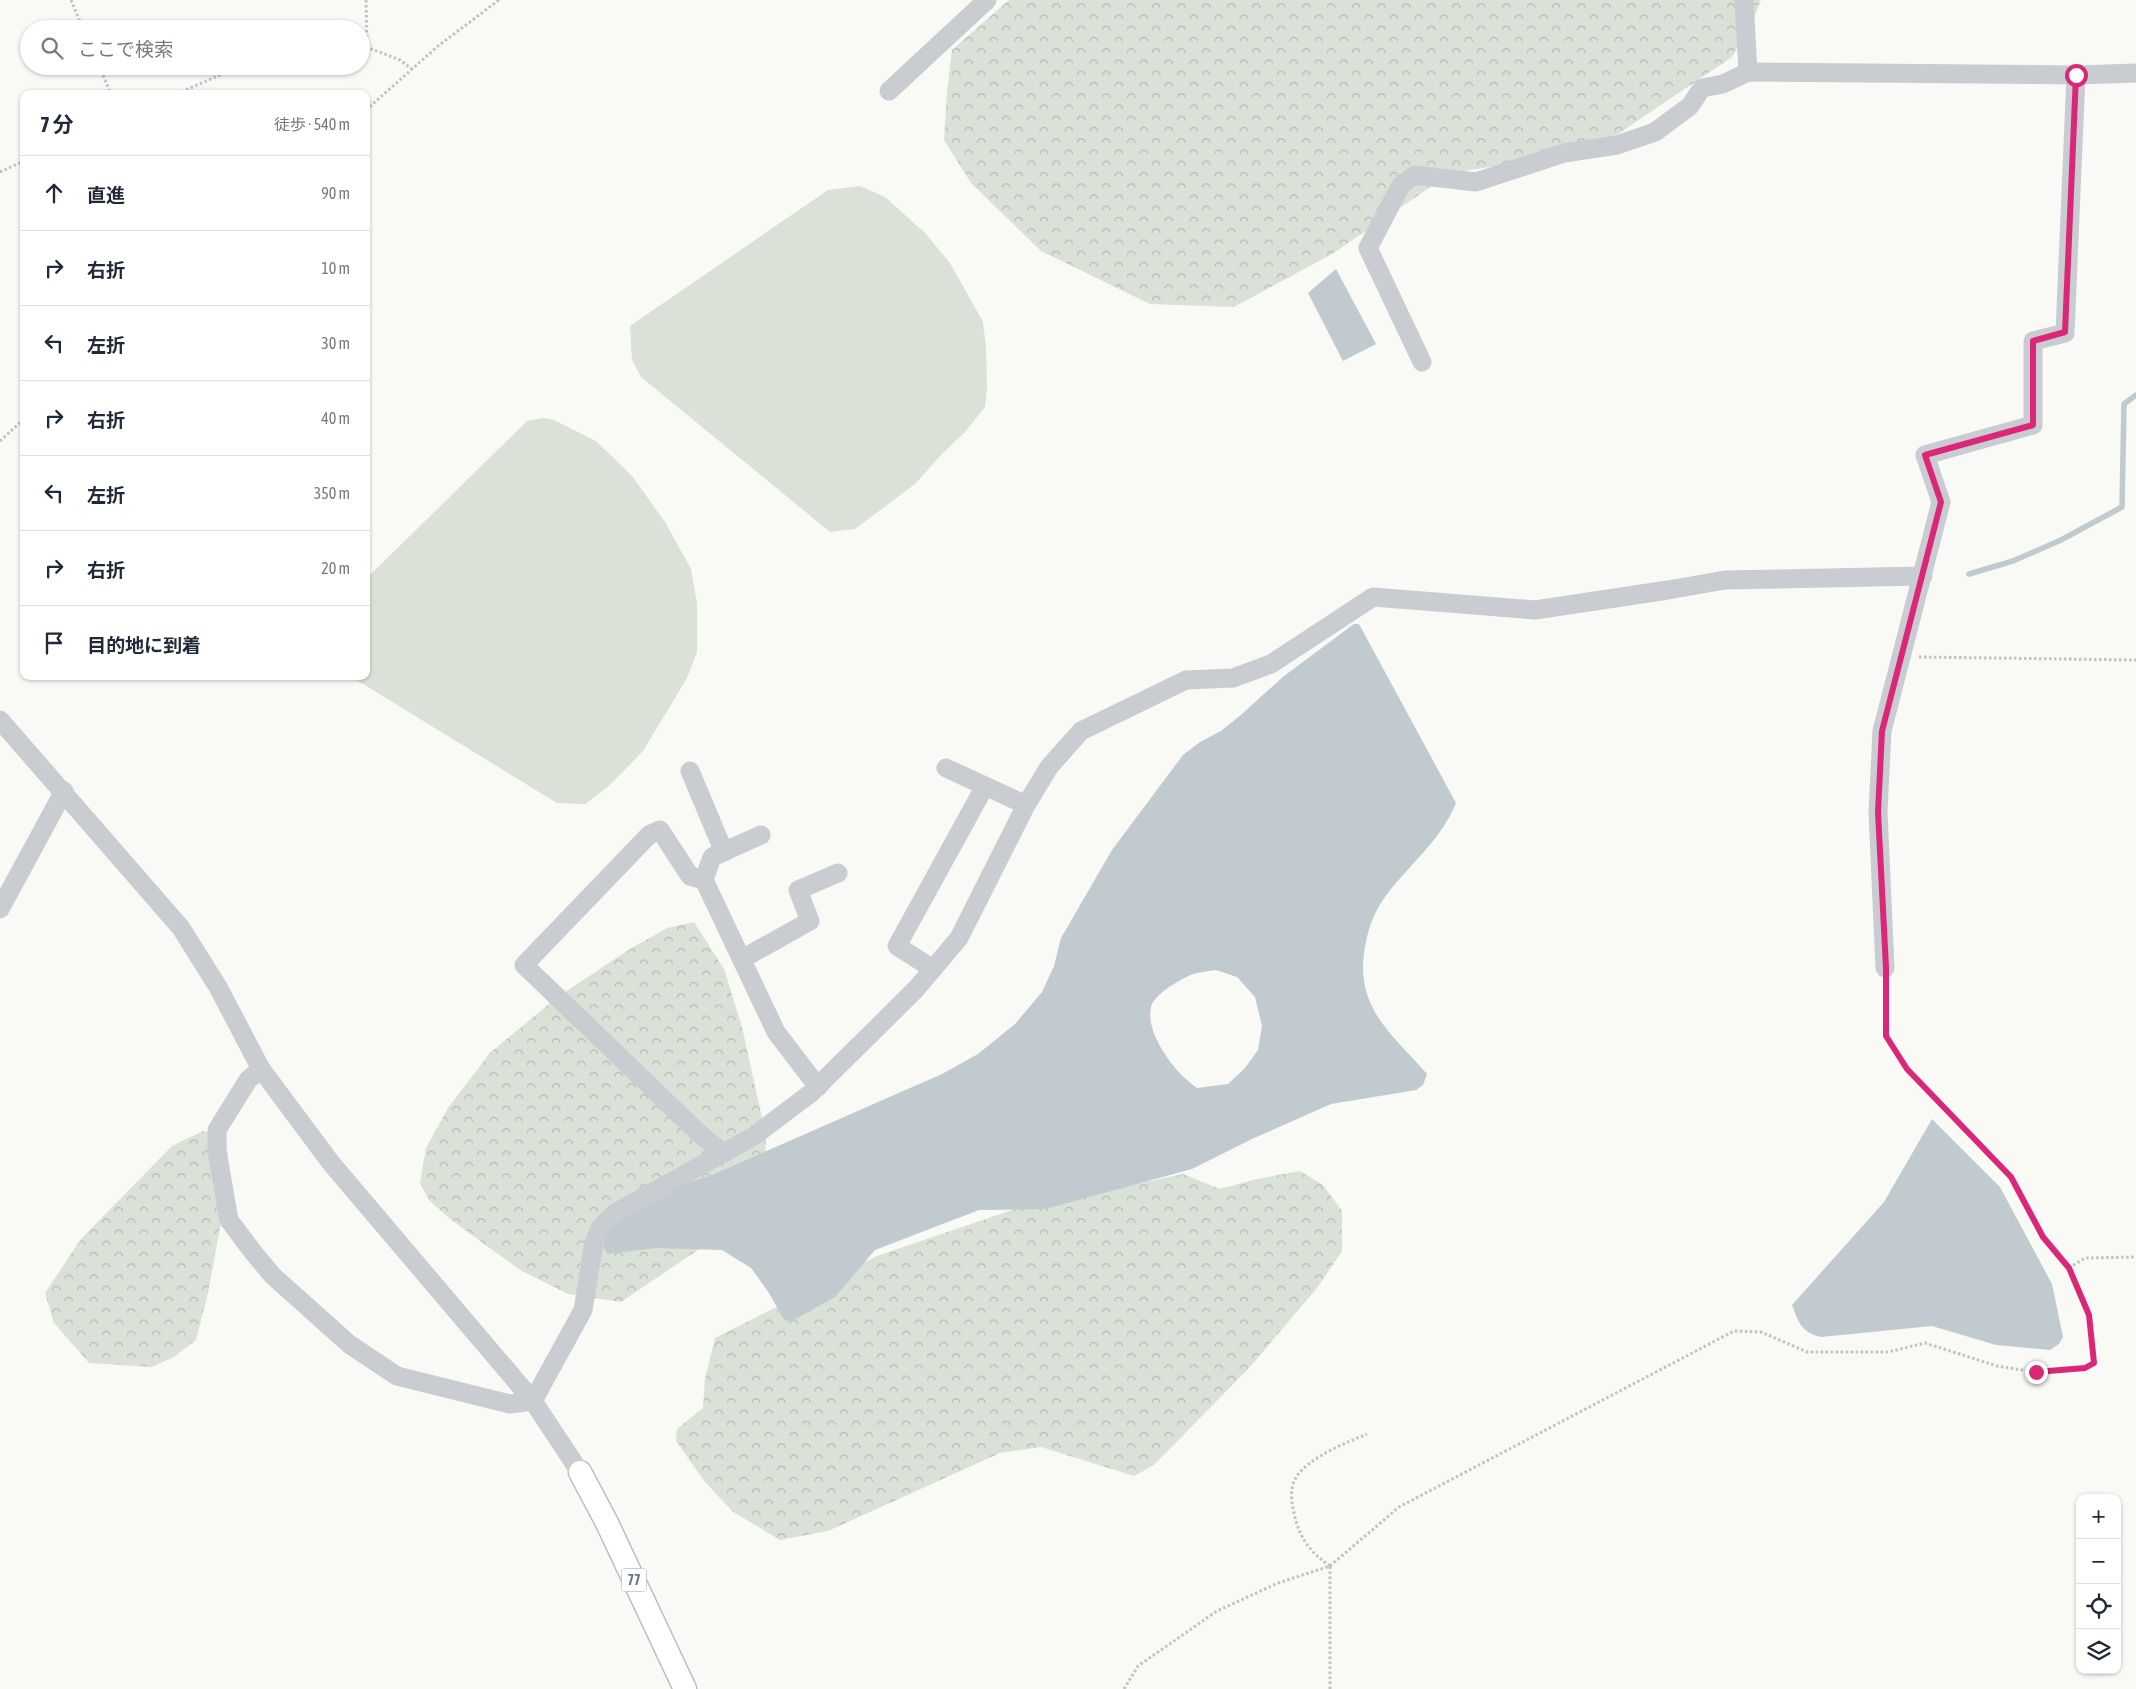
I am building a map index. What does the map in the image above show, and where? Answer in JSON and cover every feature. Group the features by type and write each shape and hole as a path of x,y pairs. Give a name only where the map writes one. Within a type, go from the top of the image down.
{"main road":[{"name":"77","path":"580,1472 607,1523 685,1689"}],"street":[{"path":"889,91 987,0"},
{"path":"1744,0 1748,72"},
{"path":"1422,362 1368,248 1401,185 1415,176 1476,182 1564,153 1617,145 1655,132 1690,106 1702,88 1723,84 1748,72 2076,75 2136,73"},
{"path":"1886,968 1878,812 1882,731 1941,502 1925,455 2033,425 2033,341 2065,332 2076,75"},
{"path":"533,1401 583,1310 594,1243 600,1228 615,1212 754,1136 818,1086 916,989 959,938 1026,805 1049,767 1081,731 1186,680 1233,678 1271,664 1373,597 1535,610 1725,580 1923,576"},
{"path":"0,720 181,928 218,987 261,1069 331,1163 533,1401 580,1472"},
{"path":"946,768 1026,805"},
{"path":"690,771 724,852"},
{"path":"933,969 897,946 985,786"},
{"path":"0,909 64,792"},
{"path":"704,880 690,876 660,830 649,836 524,965 701,1135 723,1153"},
{"path":"761,835 712,857 704,880 776,1032 818,1086"},
{"path":"742,959 810,921 798,890 838,873"},
{"path":"261,1069 248,1080 217,1130 219,1169 229,1220 253,1252 273,1276 349,1344 397,1376 510,1404 533,1401"}],"path":[{"path":"70,0 79,20"},
{"path":"366,0 366,20"},
{"path":"370,106 438,46 499,0"},
{"path":"370,48 400,60 412,69"},
{"path":"103,75 108,90"},
{"path":"186,90 220,75"},
{"path":"0,172 20,163"},
{"path":"0,441 20,423"},
{"path":"1902,657 2136,660"},
{"path":"1124,1689 1138,1666 1216,1612 1278,1584 1330,1566 1399,1507 1734,1331 1761,1332 1807,1352 1888,1352 1925,1343 1997,1366 2036,1372 2085,1368 2094,1363 2089,1315 2069,1268 2043,1237 2011,1177 1907,1069 1886,1036 1886,968"},
{"path":"2069,1268 2085,1258 2136,1257"},
{"path":"1330,1566 1315,1556 1298,1532 1291,1501 1295,1480 1311,1463 1340,1445 1367,1434"},
{"path":"1330,1566 1330,1689"}],"green space":[{"path":"1009,0 1761,0 1732,57 1618,134 1571,154 1451,173 1332,254 1234,307 1150,304 1041,251 971,183 944,140 952,50"},
{"path":"860,186 885,197 925,233 950,263 983,322 986,347 987,389 985,407 965,432 915,484 855,529 830,532 641,377 632,360 630,326 828,190"},
{"path":"543,418 554,420 596,441 632,476 665,522 691,569 697,603 697,652 687,678 643,751 610,785 585,804 557,803 357,680 370,680 370,575 527,421"},
{"path":"694,922 724,969 742,1027 766,1136 764,1193 717,1237 621,1302 568,1294 520,1270 450,1219 429,1200 420,1183 426,1148 448,1108 490,1053 556,998 630,949 667,928"},
{"path":"203,1131 226,1137 229,1178 208,1293 196,1340 174,1357 152,1367 89,1363 54,1323 45,1293 81,1239 172,1146"},
{"path":"1300,1171 1323,1185 1342,1211 1342,1251 1317,1288 1249,1368 1154,1465 1134,1476 1041,1447 1000,1453 828,1531 780,1540 732,1511 705,1482 676,1441 677,1429 703,1408 705,1379 715,1338 877,1256 1012,1210 1183,1174 1220,1189 1257,1179"}],"shaded area":[{"path":"1336,269 1376,344 1343,361 1308,293"},
{"path":"1354,624 1359,624 1456,803 1442,830 1394,885 1381,903 1372,921 1365,947 1363,968 1365,986 1370,1003 1378,1018 1389,1032 1427,1074 1423,1085 1416,1090 1331,1104 1252,1139 1192,1169 1045,1209 979,1210 875,1250 835,1297 790,1322 784,1320 769,1293 751,1268 722,1250 656,1248 608,1254 605,1250 604,1240 609,1230 620,1218 640,1206 678,1186 712,1175 942,1074 978,1054 1015,1024 1042,992 1054,966 1061,938 1112,850 1183,755 1200,742 1221,731 1284,676","holes":["1216,970 1237,977 1255,997 1262,1026 1258,1050 1245,1068 1228,1084 1197,1088 1170,1062 1160,1046 1151,1025 1151,1007 1162,992 1193,974"]},
{"path":"1932,1119 2000,1187 2052,1284 2063,1337 2059,1344 2050,1350 1996,1345 1932,1326 1821,1337 1809,1332 1799,1322 1792,1305 1884,1202"}],"waterway":[{"path":"1969,574 2013,561 2061,540 2122,507 2124,404 2136,395"}],"route":[{"path":"2036,1372 2060,1372 2085,1368 2094,1363 2089,1315 2069,1268 2043,1237 2011,1177 1907,1069 1886,1036 1886,968 1878,812 1882,731 1941,502 1925,455 2033,425 2033,341 2065,332 2076,75"}]}
